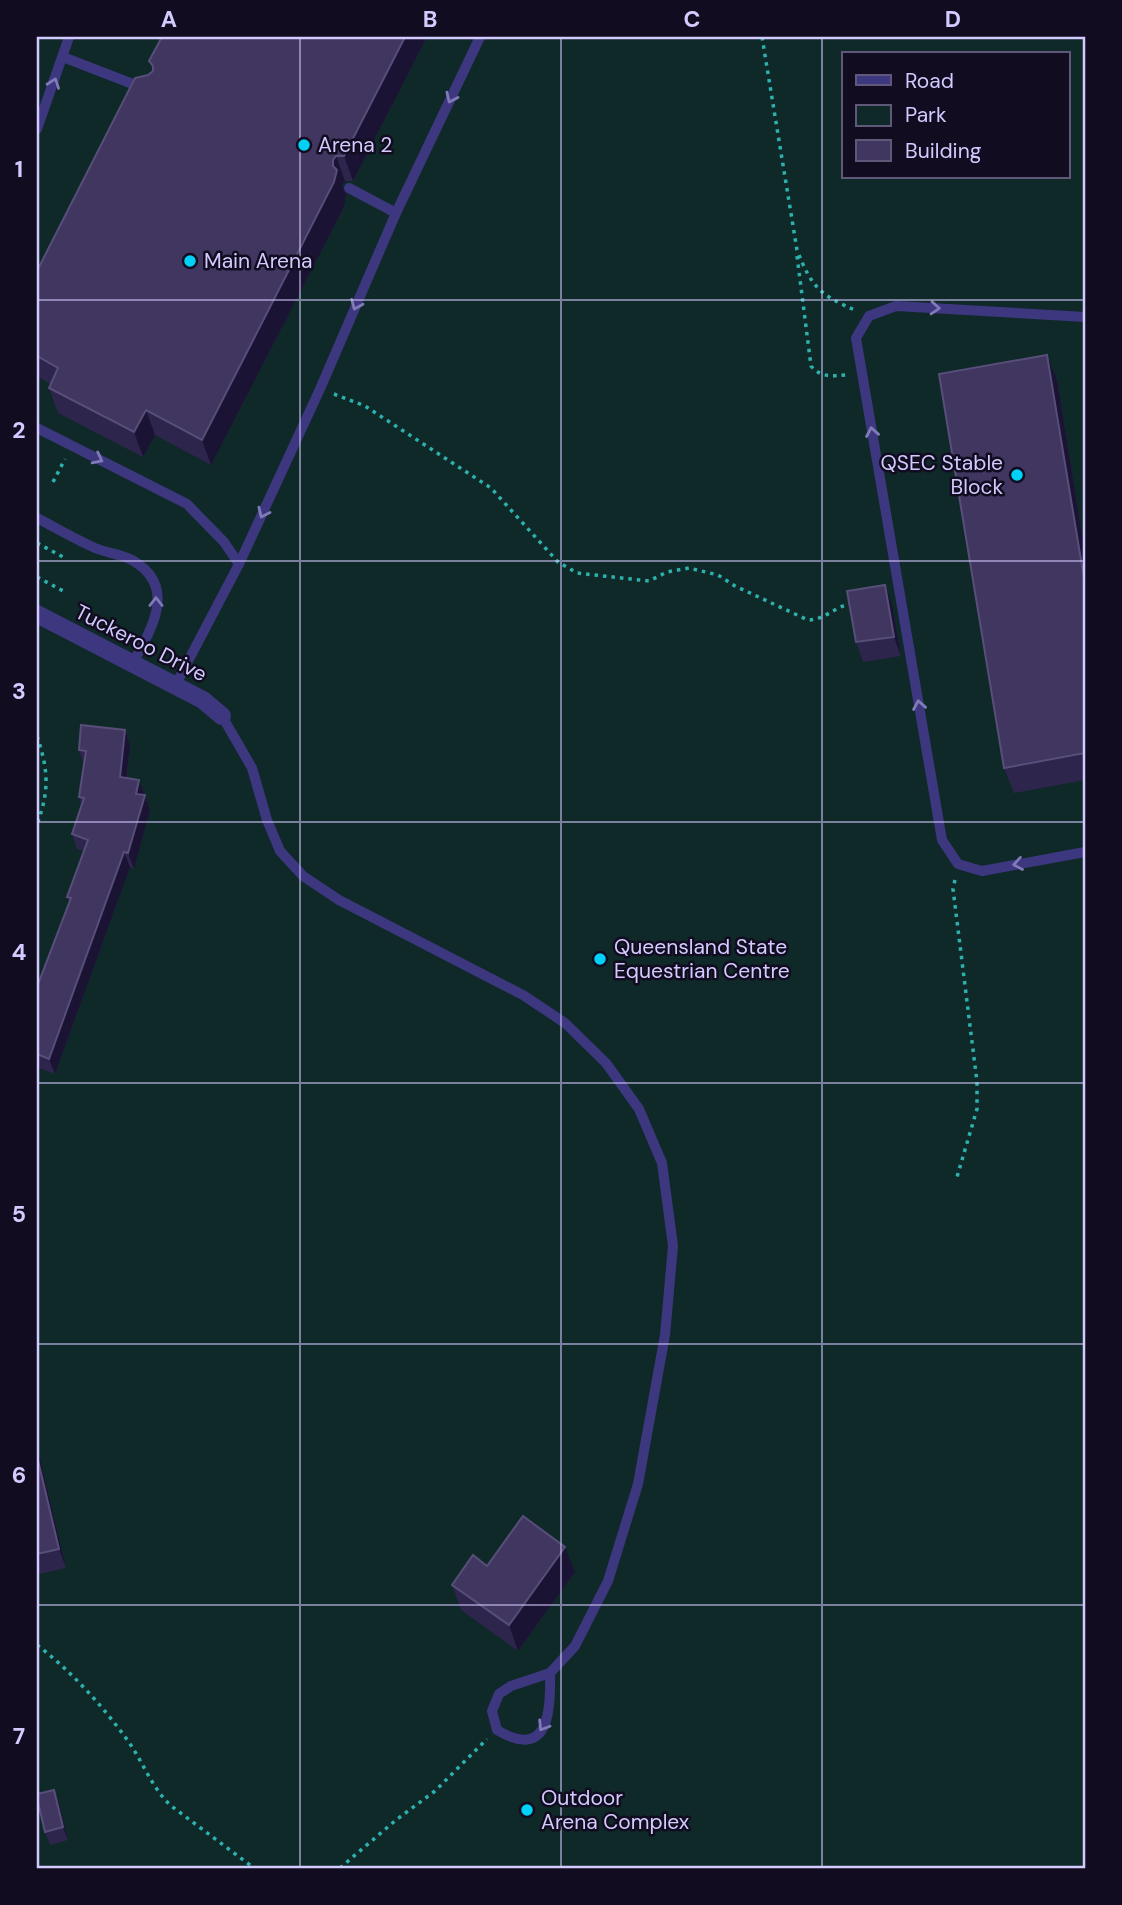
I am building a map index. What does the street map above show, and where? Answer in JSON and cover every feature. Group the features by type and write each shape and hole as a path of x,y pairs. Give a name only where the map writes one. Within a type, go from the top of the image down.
{"street":[{"name":"Tuckeroo Drive","path":"37,614 203,700 222,716"}],"lane":[{"path":"37,129 69,37"},
{"path":"175,686 239,564 320,389 396,213 480,37"},
{"path":"63,57 155,93"},
{"path":"349,188 396,213"},
{"path":"1085,317 896,306 869,316 856,338 942,840 958,864 982,871 1085,852"},
{"path":"37,428 187,505 224,542 239,564"},
{"path":"37,518 94,548 128,558 144,568 155,581 158,603 153,628 132,664"},
{"path":"222,716 252,768 267,820 281,851 303,876 339,900 523,995 565,1023 606,1063 619,1081 639,1110 662,1163 673,1246 665,1335 638,1484 608,1581 575,1646 550,1673 511,1686 499,1694 492,1711 497,1730 512,1739 526,1740 538,1735 548,1721 551,1701 550,1673"}],"path":[{"path":"762,37 796,250 811,366 817,373 831,377 862,374"},
{"path":"796,250 807,277 820,292 835,302 869,316"},
{"path":"320,389 365,407 491,488 558,562 578,573 649,581 667,572 690,568 718,575 735,586 808,620 820,620 840,605 864,600"},
{"path":"37,543 65,558"},
{"path":"37,578 67,593"},
{"path":"37,736 47,768 44,804 37,824"},
{"path":"957,1177 977,1109 977,1082 953,889 958,864"},
{"path":"37,1645 63,1665 105,1713 136,1754 158,1793 254,1868"},
{"path":"340,1868 435,1791 497,1730"}],"green space":[{"name":"Queensland State Equestrian Centre","path":"40,37 1085,37 1085,1868 37,1868 37,46"}],"building":[{"name":"Main Arena","path":"162,37 405,37 344,156 336,156 333,160 333,166 337,170 334,182 202,440 146,410 134,432 49,388 58,368 37,356 37,271 135,78 153,71 149,61"},
{"path":"1047,355 1085,584 1085,753 1004,768 939,374"},
{"path":"885,585 894,637 856,642 847,591"},
{"path":"81,725 125,730 120,777 139,780 136,794 145,795 128,853 124,852 49,1059 37,1054 37,987 71,898 67,897 88,840 72,834 84,798 79,797 86,751 79,750"},
{"path":"37,1456 59,1549 37,1554"},
{"path":"523,1516 565,1547 509,1625 452,1585 473,1555 487,1566"},
{"path":"54,1790 63,1827 45,1832 37,1794"}],"place":[{"name":"Arena 2","path":"304,145"},
{"name":"Main Arena","path":"190,261"},
{"name":"QSEC Stable Block","path":"1017,475"},
{"name":"Queensland State Equestrian Centre","path":"600,959"},
{"name":"Outdoor Arena Complex","path":"527,1810"}]}
